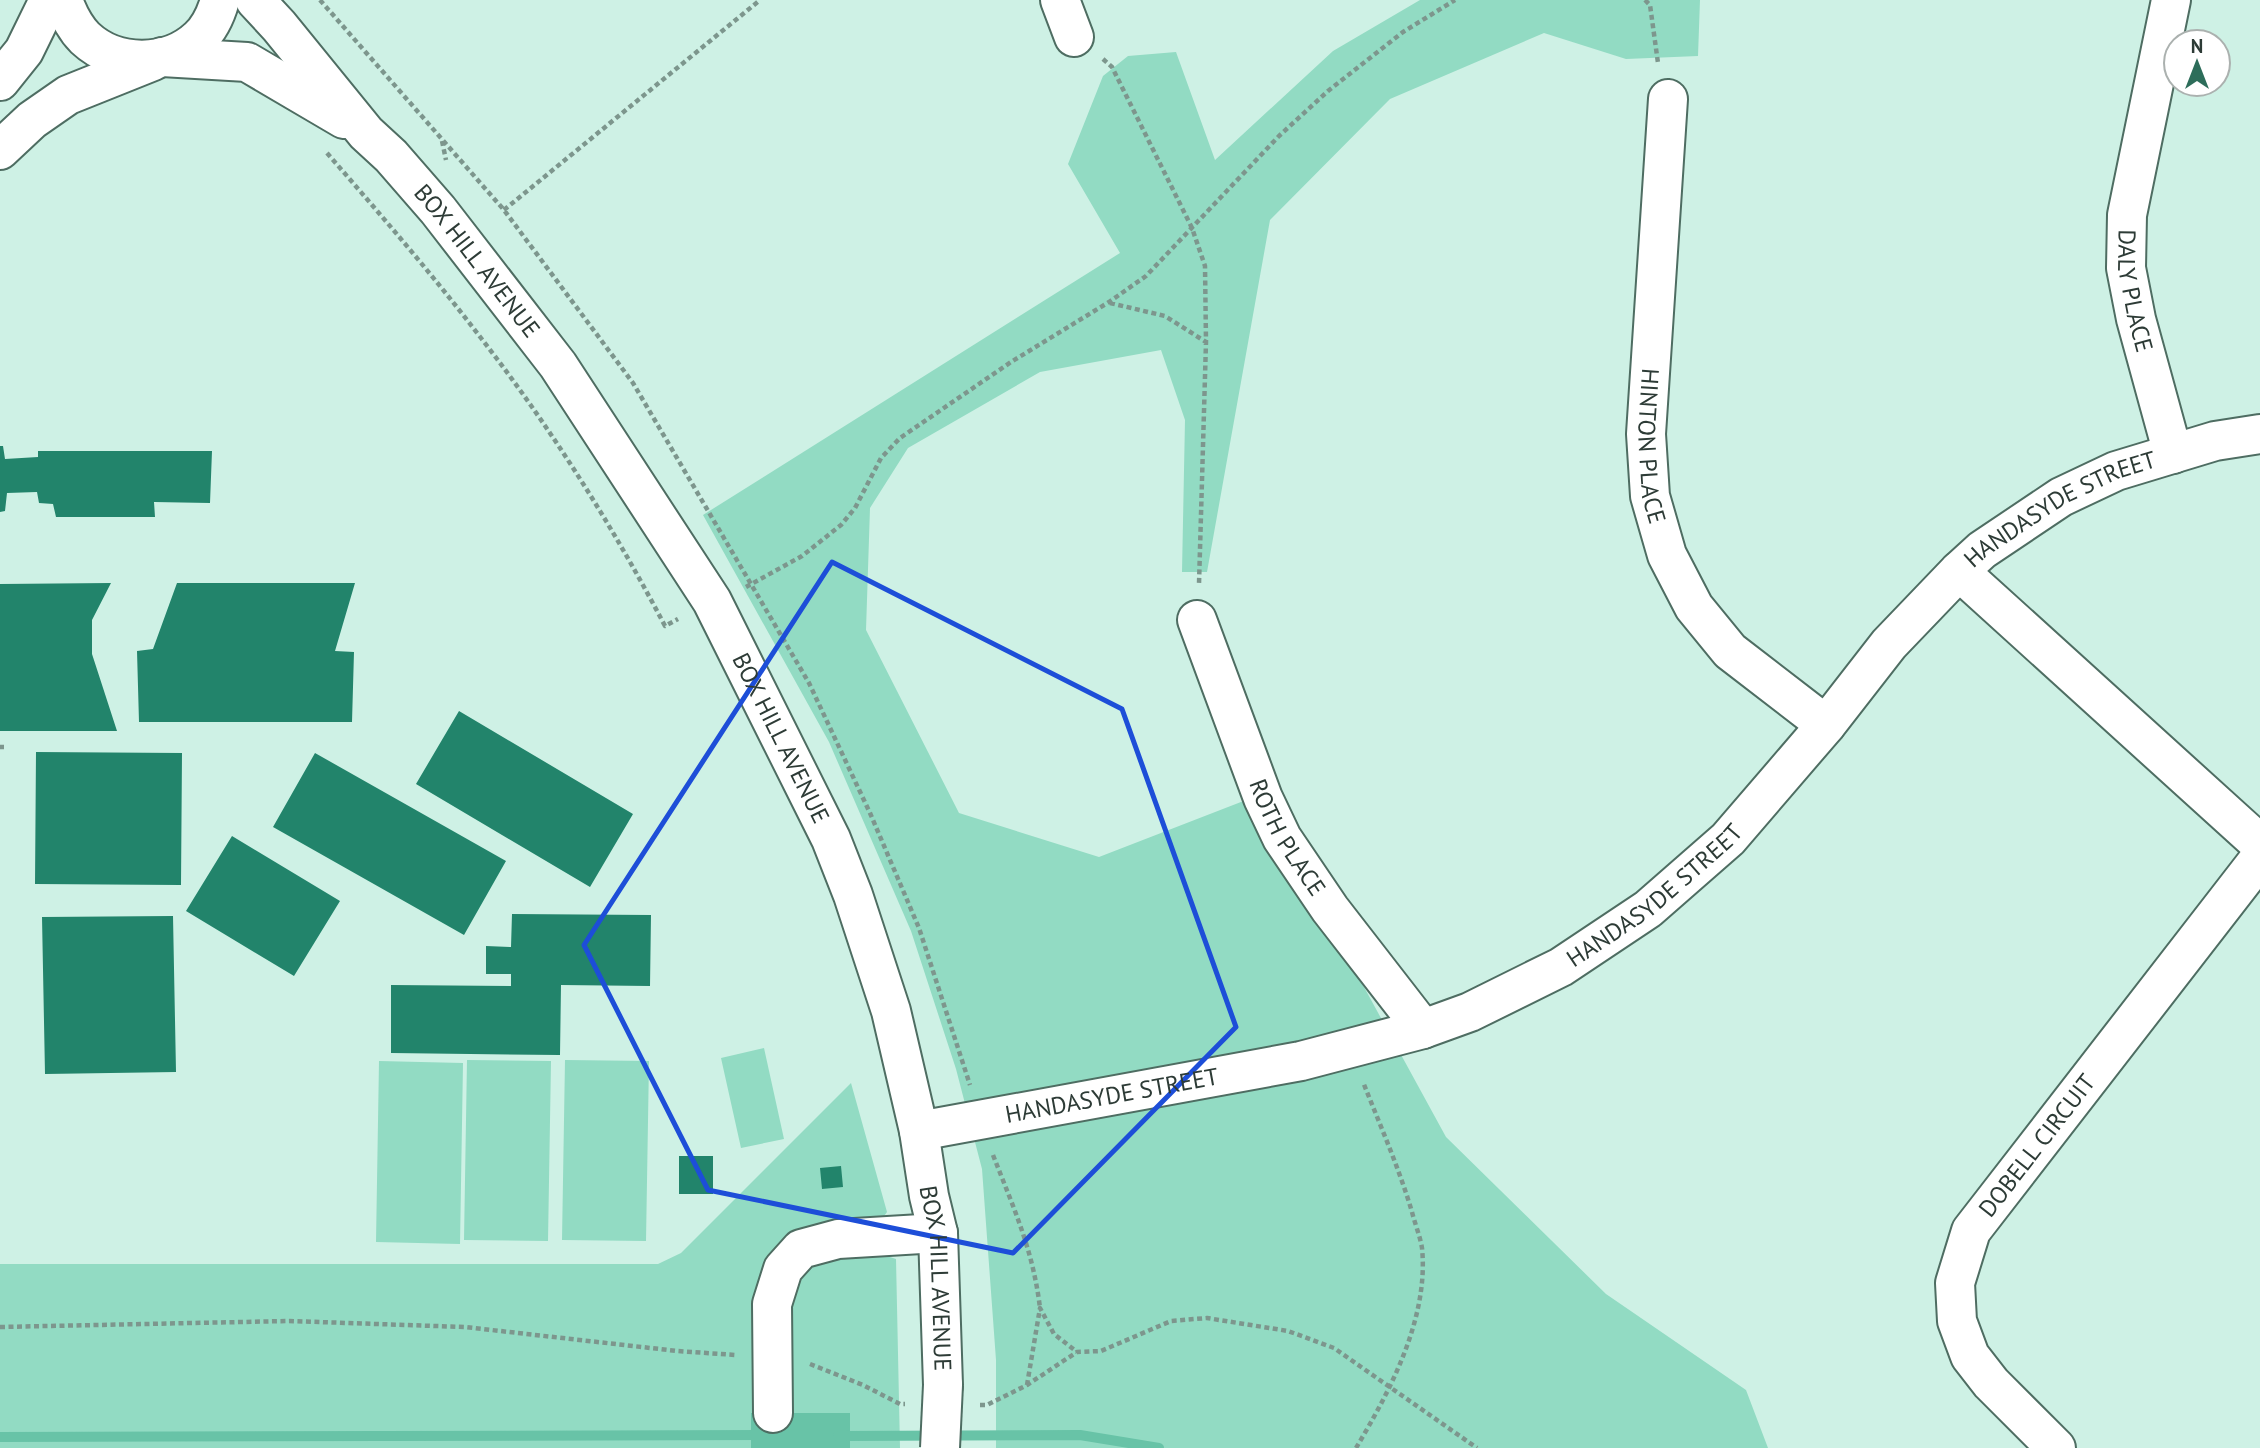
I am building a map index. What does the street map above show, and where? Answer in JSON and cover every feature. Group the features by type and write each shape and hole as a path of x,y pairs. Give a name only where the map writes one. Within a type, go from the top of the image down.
{"street":[{"path":"0,81 24,51 49,0"},
{"name":"BOX HILL AVENUE","path":"63,0 71,19 85,37 105,52 130,60 247,62 366,133"},
{"path":"0,149 32,120 68,95 179,52 200,37 215,17 220,0"},
{"name":"BOX HILL AVENUE","path":"255,0 366,133 391,156 449,223 558,365 712,601 831,839 853,895 891,1011 919,1131 938,1233 943,1385 940,1448"},
{"path":"1060,0 1074,37"},
{"name":"DALY PLACE","path":"2171,0 2127,215 2126,268 2136,319 2173,454"},
{"name":"HINTON PLACE","path":"1668,99 1646,434 1650,496 1667,555 1694,607 1730,650 1826,725"},
{"name":"HANDASYDE STREET","path":"919,1131 1301,1061 1423,1029 1470,1012 1561,967 1648,909 1728,839 1826,725 1889,645 1982,550 2060,497 2116,471 2215,441 2260,434"},
{"path":"1959,571 2260,844"},
{"name":"ROTH PLACE","path":"1197,620 1263,798 1282,838 1330,909 1423,1029"},
{"name":"DOBELL CIRCUIT","path":"2056,1448 1991,1383 1970,1356 1957,1321 1955,1283 1970,1231 2260,858"},
{"path":"773,1413 772,1304 783,1269 801,1249 838,1240 938,1233"}],"path":[{"path":"504,210 761,0"},
{"path":"323,149 413,252 533,409 630,559 665,626 752,584 802,556 841,525 855,508 881,458 900,438 1011,362 1146,276 1279,136 1328,91 1403,32 1454,0"},
{"path":"1645,0 1650,2 1655,51 1668,99"},
{"path":"1074,37 1112,66 1192,228 1205,267 1206,342 1197,620"},
{"path":"1109,302 1164,316 1206,342"},
{"path":"1356,1448 1391,1387 1403,1359 1417,1308 1422,1276 1422,1247 1404,1186 1362,1080"},
{"path":"1027,1385 1040,1308 1054,1334 1077,1353"}],"highlighted area":[{"path":"832,562 1122,709 1236,1027 1013,1253 708,1190 584,945"}],"shaded area":[{"path":"1420,0 1700,0 1698,56 1626,59 1544,33 1390,99 1270,220 1207,572 1182,572 1185,420 1161,350 1040,372 908,448 870,508 866,630 959,813 1099,857 1259,795 1446,1137 1606,1294 1746,1390 1768,1448 996,1448 996,1360 982,1169 956,1069 911,931 829,742 703,515 1120,253 1068,164 1103,76 1128,56 1176,52 1215,160 1333,51"},
{"path":"764,1048 784,1139 741,1148 721,1058"},
{"path":"467,1060 551,1061 548,1241 464,1240"},
{"path":"565,1060 649,1061 646,1241 562,1240"},
{"path":"379,1061 463,1063 460,1244 376,1242"},
{"path":"851,1083 887,1212 878,1224 878,1253 896,1259 900,1448 0,1448 0,1264 658,1264 681,1253"},
{"path":"751,1413 850,1413 850,1448 751,1448"}],"building":[{"path":"0,446 3,446 5,459 38,457 38,451 212,451 210,503 154,502 155,517 56,517 53,504 39,503 37,492 7,493 5,511 0,512"},
{"path":"111,583 92,620 92,654 117,731 0,731 0,584"},
{"path":"177,583 355,583 335,651 354,652 352,722 139,722 137,651 153,649"},
{"path":"459,711 633,814 590,887 416,784"},
{"path":"36,752 182,753 181,885 35,884"},
{"path":"315,753 506,861 464,935 273,827"},
{"path":"232,836 340,901 294,976 186,911"},
{"path":"512,914 651,915 650,986 561,985 560,1055 391,1053 391,985 511,986 511,974 486,974 486,946 511,947"},
{"path":"173,916 176,1072 45,1074 42,917"},
{"path":"679,1156 713,1156 713,1194 679,1194"},
{"path":"841,1166 843,1187 822,1189 820,1168"}],"waterway":[{"path":"0,1437 762,1435"},
{"path":"838,1436 1080,1435 1159,1448"}]}
